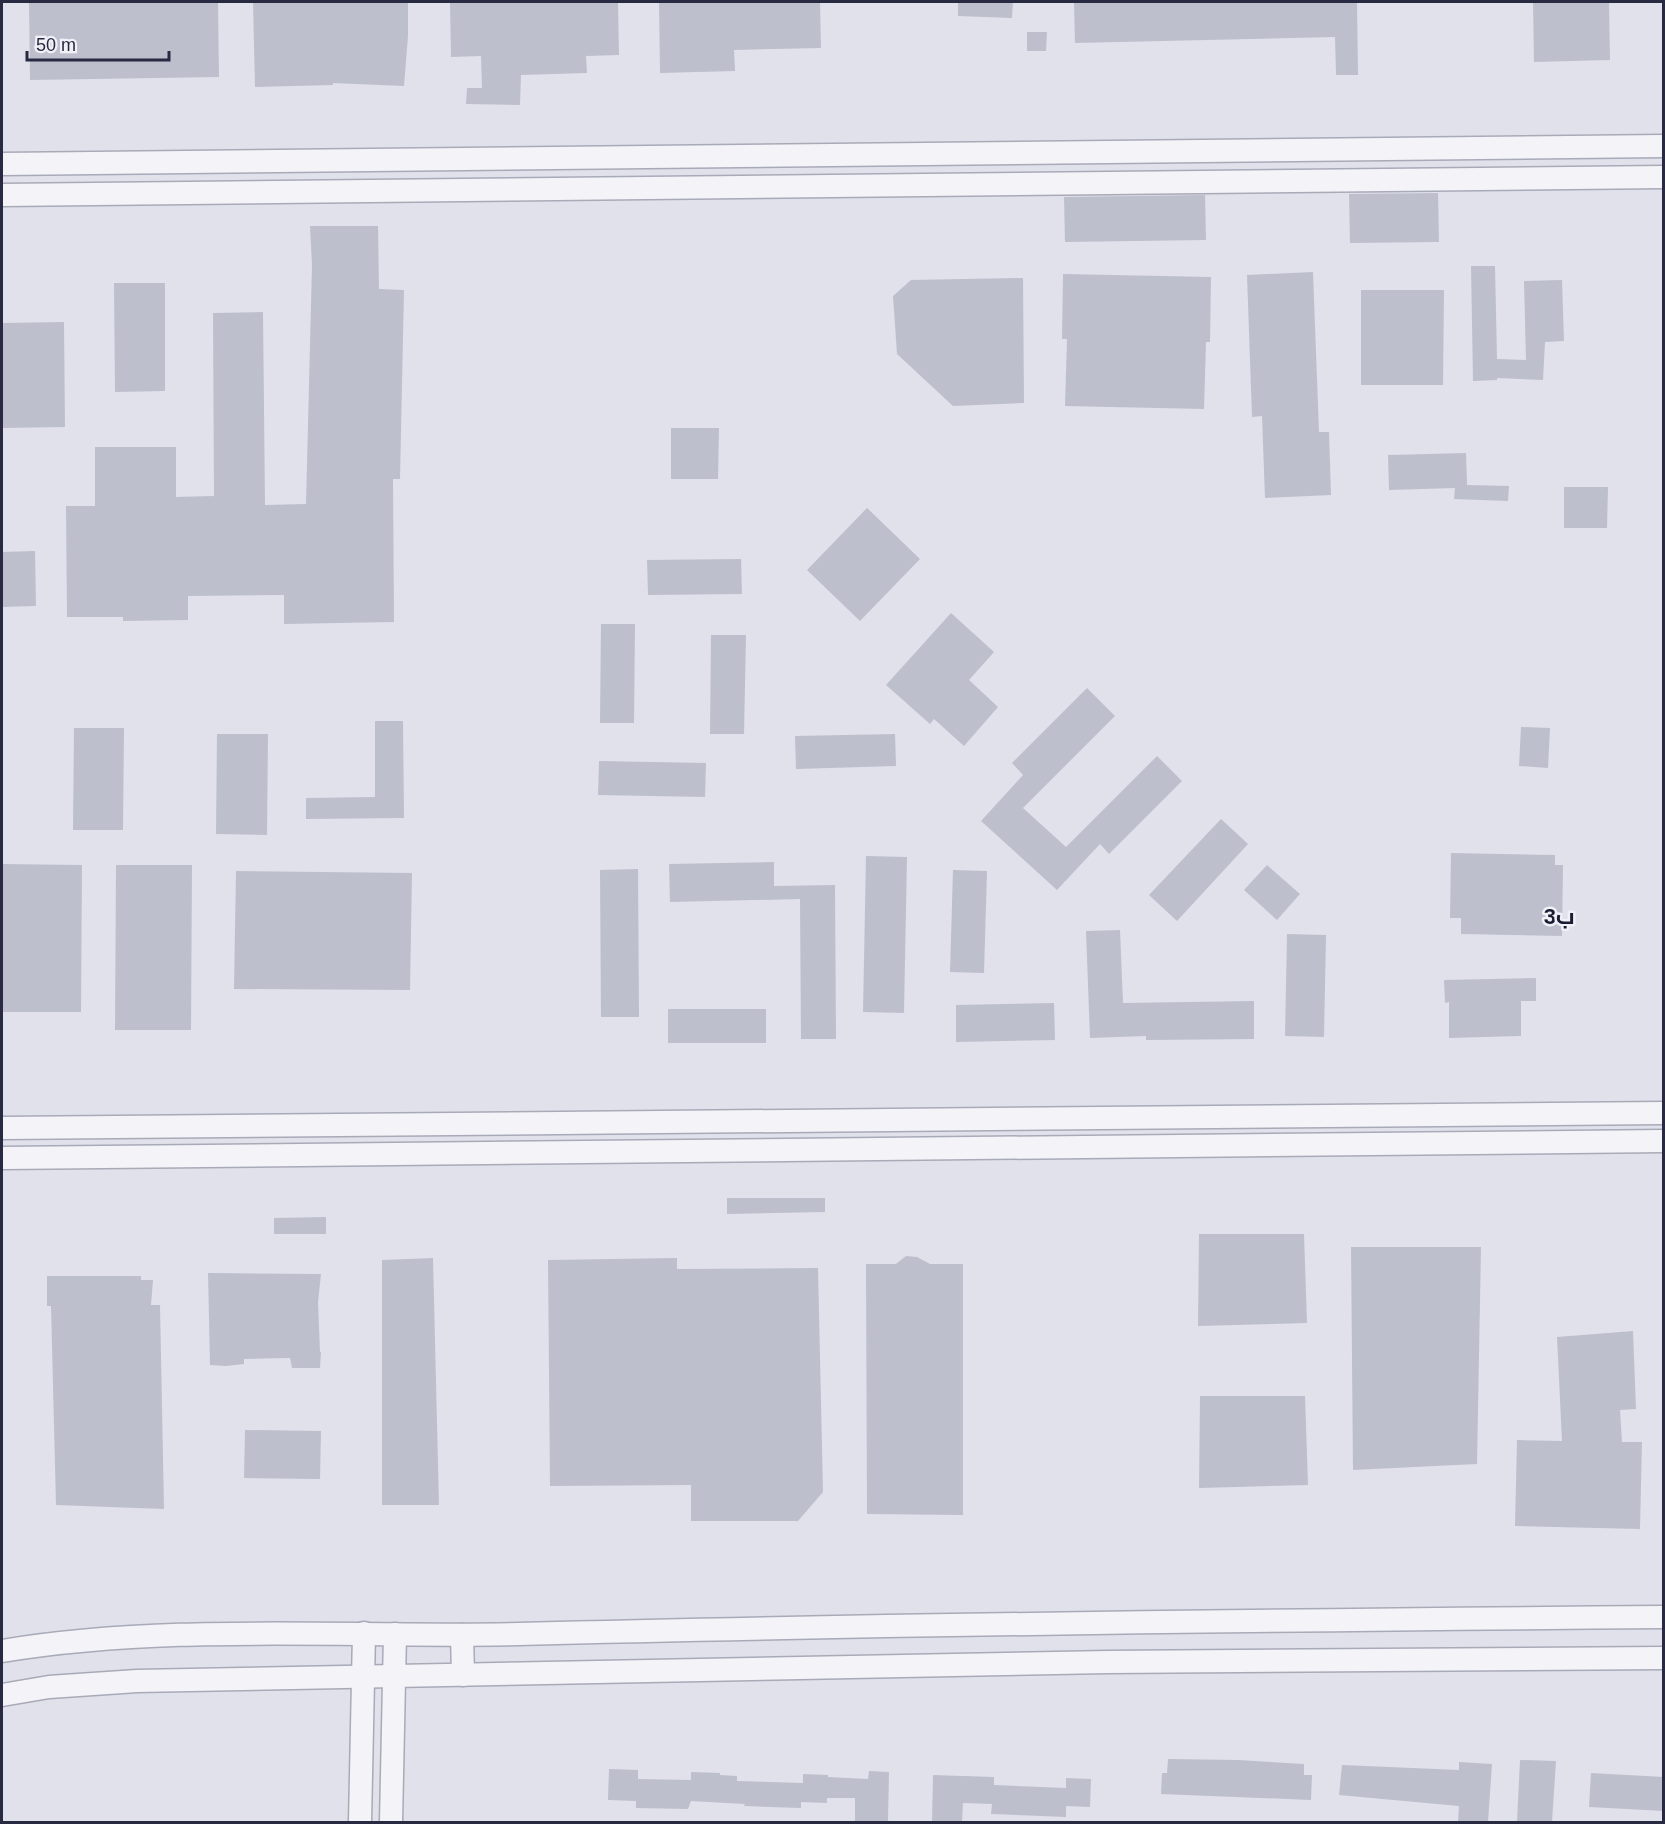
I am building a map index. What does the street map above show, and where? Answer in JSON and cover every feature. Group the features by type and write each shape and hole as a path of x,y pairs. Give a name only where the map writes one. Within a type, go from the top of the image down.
{"street":[{"path":"2,164 1664,146"},
{"path":"2,195 1664,177"},
{"path":"2,1128 1664,1113"},
{"path":"2,1158 1664,1141"},
{"path":"2,1651 47,1643 138,1636 364,1633 462,1635 827,1626 1664,1617"},
{"path":"360,1822 364,1633"},
{"path":"391,1822 395,1634"},
{"path":"462,1635 463,1676"},
{"path":"2,1695 49,1687 137,1681 1108,1662 1664,1658"}],"building":[{"path":"29,2 218,2 219,77 30,80"},
{"path":"253,2 408,2 404,86 333,83 333,85 255,87"},
{"path":"450,2 618,2 619,55 586,56 587,73 521,75 520,105 466,104 467,88 482,88 481,56 451,57"},
{"path":"659,2 820,2 821,48 734,50 735,71 660,73"},
{"path":"958,2 1013,2 1012,18 958,16"},
{"path":"1074,2 1357,2 1358,75 1336,75 1335,37 1075,43"},
{"path":"1533,2 1609,2 1610,60 1534,62"},
{"path":"1027,32 1047,32 1046,51 1027,51"},
{"path":"1438,193 1439,242 1350,243 1349,194"},
{"path":"1205,195 1206,240 1065,242 1064,197"},
{"path":"310,226 378,226 379,289 404,290 400,479 393,479 394,622 284,624 284,595 188,596 188,620 123,621 123,617 67,617 66,506 95,506 95,447 176,447 176,497 214,496 213,313 263,312 265,505 306,504 312,265"},
{"path":"1471,266 1495,266 1497,359 1526,360 1524,281 1562,280 1564,341 1545,342 1543,380 1497,378 1497,380 1473,381"},
{"path":"1313,272 1319,432 1329,432 1331,495 1265,498 1262,416 1252,417 1247,275"},
{"path":"1063,274 1211,277 1210,342 1206,342 1204,409 1065,406 1067,339 1062,339"},
{"path":"1023,278 1024,403 953,406 897,354 893,296 911,280"},
{"path":"114,283 165,283 165,391 115,392"},
{"path":"1361,290 1444,290 1443,385 1361,385"},
{"path":"64,322 65,427 2,428 2,323"},
{"path":"671,428 719,428 718,479 671,479"},
{"path":"1466,453 1467,485 1509,486 1508,501 1454,499 1455,488 1389,490 1388,455"},
{"path":"1564,487 1608,487 1607,528 1564,528"},
{"path":"867,508 920,559 860,621 807,570"},
{"path":"35,551 36,606 2,607 2,552"},
{"path":"741,559 742,594 648,595 647,560"},
{"path":"951,613 994,652 969,680 998,707 964,746 934,719 930,724 886,685"},
{"path":"601,624 635,624 634,723 600,723"},
{"path":"711,635 746,635 744,734 710,734"},
{"path":"1087,688 1115,716 1023,808 1066,847 1157,756 1182,781 1109,854 1100,844 1057,890 981,821 1023,775 1012,763"},
{"path":"375,721 403,721 404,818 306,819 306,798 375,797"},
{"path":"1521,727 1550,728 1548,768 1519,766"},
{"path":"74,728 124,728 123,830 73,830"},
{"path":"217,734 268,734 267,835 216,834"},
{"path":"895,734 896,766 796,769 795,736"},
{"path":"599,761 706,763 705,797 598,795"},
{"path":"1221,819 1248,844 1177,921 1149,895"},
{"path":"1451,853 1555,855 1555,865 1563,865 1562,936 1461,934 1461,918 1450,918"},
{"path":"866,856 907,857 904,1013 863,1012"},
{"path":"774,862 774,886 835,885 836,1039 801,1039 800,899 670,902 669,864"},
{"path":"2,864 82,865 81,1012 2,1012"},
{"path":"116,865 192,865 191,1030 115,1030"},
{"path":"1267,865 1300,894 1277,920 1244,890"},
{"path":"638,869 639,1017 601,1017 600,870"},
{"path":"953,870 987,871 984,973 950,972"},
{"path":"236,871 412,873 410,990 234,989"},
{"path":"1120,930 1123,1003 1254,1001 1254,1039 1146,1040 1146,1036 1090,1038 1086,931"},
{"path":"1287,934 1326,935 1324,1037 1285,1036"},
{"path":"1536,978 1536,1001 1521,1001 1521,1036 1449,1038 1449,1002 1445,1003 1444,980"},
{"path":"1054,1003 1055,1040 956,1042 956,1005"},
{"path":"668,1009 766,1009 766,1043 668,1043"},
{"path":"727,1198 825,1198 825,1212 727,1214"},
{"path":"326,1217 326,1234 274,1234 274,1218"},
{"path":"1199,1234 1304,1234 1307,1323 1198,1326"},
{"path":"1351,1247 1481,1247 1477,1464 1353,1470"},
{"path":"906,1256 917,1257 930,1264 963,1264 963,1515 867,1514 866,1264 896,1264"},
{"path":"433,1258 439,1505 382,1505 382,1260"},
{"path":"677,1258 677,1269 818,1268 823,1492 798,1521 691,1521 691,1485 550,1486 548,1260"},
{"path":"208,1273 321,1274 318,1302 320,1368 292,1368 290,1358 244,1359 244,1364 210,1365"},
{"path":"47,1276 141,1276 141,1280 153,1280 151,1305 160,1305 164,1509 56,1505 51,1306 47,1306"},
{"path":"1633,1331 1636,1409 1620,1410 1622,1442 1642,1442 1640,1529 1515,1526 1517,1440 1562,1441 1557,1337"},
{"path":"1200,1396 1305,1396 1308,1485 1199,1488"},
{"path":"245,1430 321,1431 320,1479 244,1478"},
{"path":"1168,1759 1304,1764 1304,1775 1312,1775 1311,1800 1161,1794 1162,1773 1167,1773"},
{"path":"1520,1760 1556,1761 1552,1822 1517,1822"},
{"path":"1459,1762 1492,1764 1488,1822 1458,1822 1459,1806 1339,1795 1342,1765 1459,1770"},
{"path":"609,1769 638,1770 638,1779 691,1780 691,1772 737,1776 737,1781 803,1783 803,1774 868,1779 869,1771 889,1772 888,1822 855,1822 855,1798 827,1798 827,1803 801,1802 801,1808 691,1801 688,1809 636,1808 636,1801 608,1800"},
{"path":"1591,1773 1664,1777 1664,1811 1589,1807"},
{"path":"933,1775 994,1777 994,1785 1066,1788 1066,1778 1091,1779 1090,1807 1066,1806 1066,1817 991,1814 992,1804 963,1803 962,1822 932,1822"}],"district":[{"name":"ب3","path":"1559,916"}]}
